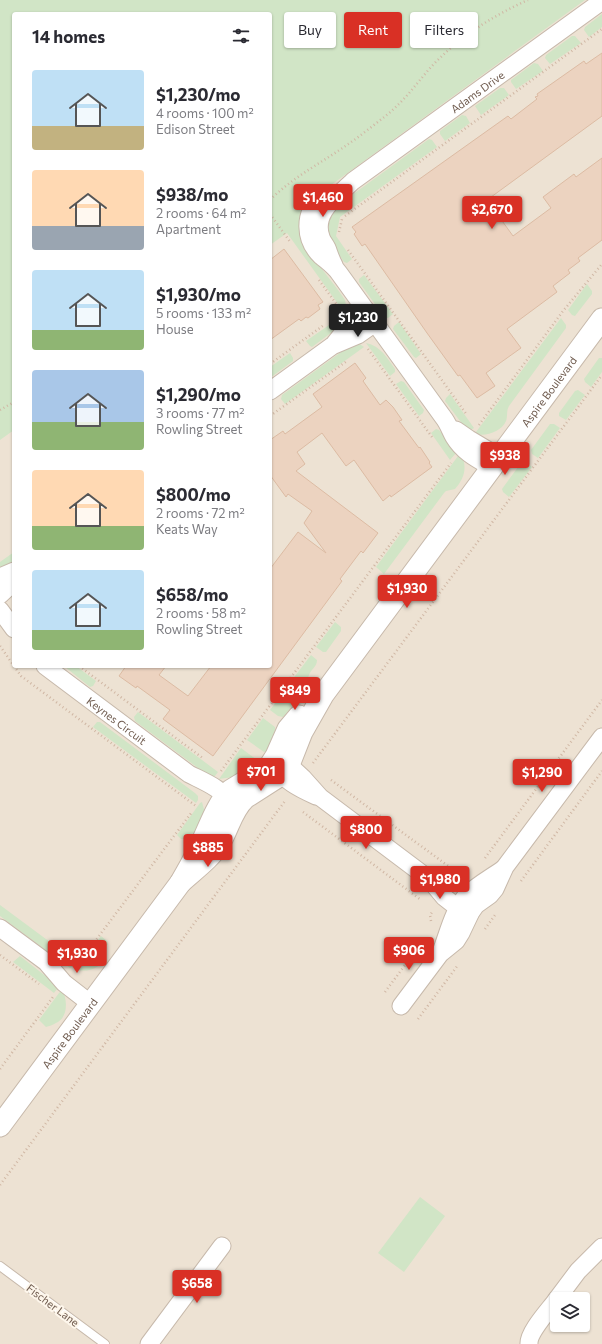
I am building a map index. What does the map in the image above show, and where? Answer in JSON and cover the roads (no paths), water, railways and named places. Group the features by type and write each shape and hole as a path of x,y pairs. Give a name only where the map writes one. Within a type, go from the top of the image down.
{"street":[{"name":"Adams Drive","path":"495,462 473,458 469,438 448,423 334,265 321,237 319,224 322,214 327,206 353,181 602,1"},
{"path":"272,390 332,346 350,324 371,317"},
{"name":"Aspire Boulevard","path":"0,1126 181,882 207,859 219,844 227,803 245,798 286,770 302,732 318,701 602,319"},
{"path":"0,577 12,572"},
{"path":"0,595 12,584"},
{"path":"0,610 12,626"},
{"name":"Keynes Circuit","path":"48,668 189,774 205,794 227,803"},
{"path":"286,770 295,787 320,797 429,879 444,897 464,906 476,905 490,895 495,889 505,867 602,737"},
{"path":"401,1006 440,954 456,941 462,933 464,906 450,888 429,879"},
{"path":"0,928 95,999"},
{"path":"149,1344 222,1246"},
{"path":"562,1292 578,1271 602,1247"},
{"path":"529,1344 528,1341 532,1333 550,1309"}],"lane":[{"name":"Fischer Lane","path":"0,1266 106,1344"}]}
